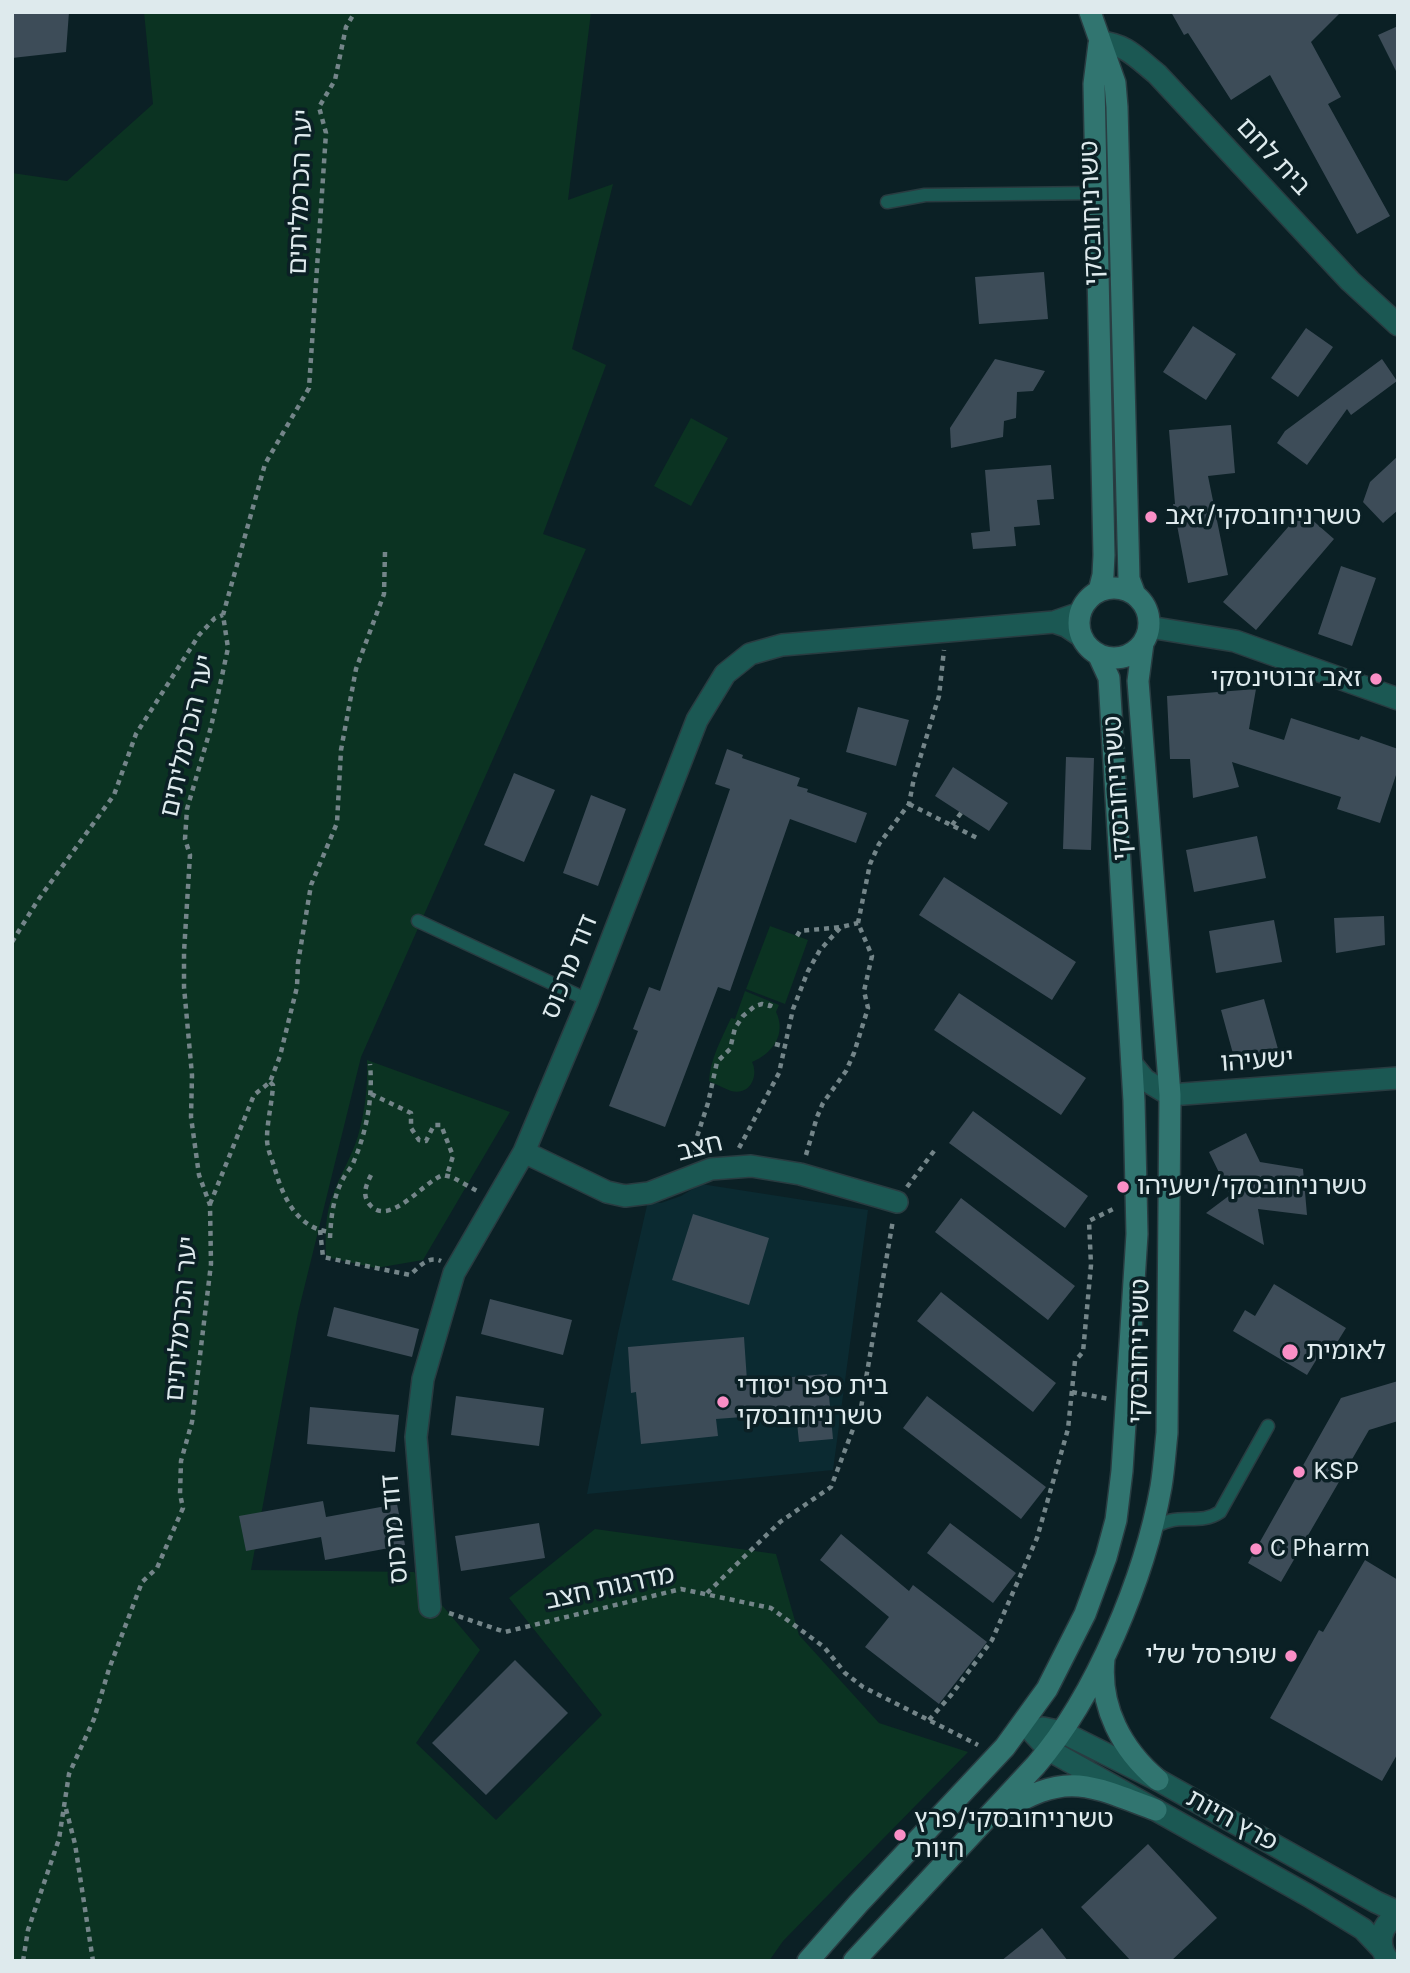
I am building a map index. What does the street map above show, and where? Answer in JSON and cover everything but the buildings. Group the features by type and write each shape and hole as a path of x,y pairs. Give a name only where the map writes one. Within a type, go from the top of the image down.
{"street":[{"name":"טשרניחובסקי","path":"1090,12 1115,83 1117,107 1129,579 1135,595"},
{"name":"טשרניחובסקי","path":"1099,591 1104,555 1094,84 1100,42"},
{"name":"בית לחם","path":"1100,42 1116,43 1124,47 1157,74 1350,281 1398,325"},
{"path":"1054,622 1081,636 1091,650 1108,658 1128,656 1146,635 1148,615 1135,595 1117,588 1099,591 1084,604 1080,613 1081,636"},
{"name":"דוד מרכוס","path":"430,1607 416,1437 423,1378 439,1319 457,1267 524,1152 588,1000 697,720 725,674 750,654 782,645 1054,622 1080,613"},
{"name":"טשרניחובסקי","path":"854,1961 1049,1750 1062,1732 1105,1651 1139,1570 1161,1486 1167,1433 1170,1095 1138,681 1146,635"},
{"path":"1146,635 1235,641 1398,699"},
{"name":"טשרניחובסקי","path":"808,1961 1024,1723 1047,1689 1072,1642 1093,1595 1116,1520 1127,1403 1137,1234 1132,1064 1109,678 1098,654"},
{"path":"1132,1064 1145,1080 1170,1095"},
{"name":"ישעיהו","path":"1170,1095 1398,1078"},
{"name":"חצב","path":"524,1152 607,1192 625,1196 649,1193 682,1179 727,1167 751,1166 800,1174 897,1202"},
{"path":"1105,1651 1104,1683 1114,1725 1132,1754 1158,1780"},
{"name":"פרץ חיות","path":"1024,1723 1062,1732 1158,1780 1398,1913"},
{"name":"פרץ חיות","path":"1024,1723 1049,1750 1363,1929 1386,1957"},
{"path":"981,1824 1037,1792 1063,1785 1102,1790 1156,1810"},
{"path":"1309,1896 1304,1883 1310,1864"},
{"path":"1386,1957 1381,1937 1384,1927 1398,1913"}],"lane":[{"path":"887,202 925,195 1095,194"},
{"path":"418,921 588,1000"},
{"path":"1151,1531 1168,1520 1209,1518 1220,1512 1268,1426"}],"path":[{"name":"יער הכרמליתים","path":"23,1961 28,1930 59,1839 69,1774 94,1719 108,1670 142,1582 157,1569 183,1508 180,1494 181,1461 192,1422 211,1264 210,1205 199,1175 191,1118 192,1075 186,1022 184,964 190,855 185,839 187,809 211,727 228,648 223,615 265,464 309,388 326,134 319,107 335,80 346,27 355,12"},
{"path":"210,1205 254,1095 270,1082 280,1056 297,987 311,885 337,823 341,750 356,669 384,594 385,552"},
{"name":"יער הכרמליתים","path":"12,942 38,900 114,794 136,734 199,635 215,618 223,615"},
{"path":"800,1174 817,1117 823,1103 846,1071 867,1008 864,991 872,956 858,923 873,854 909,804 914,778 939,696 945,631"},
{"path":"909,804 977,838"},
{"path":"952,825 961,813"},
{"path":"797,936 800,931 842,928 858,923"},
{"path":"727,1167 779,1073 787,1047 793,1009 808,971 820,950 842,928"},
{"path":"682,1179 708,1103 717,1062 730,1049 732,1035 743,1016 755,1006 771,1006 773,999"},
{"path":"775,1044 787,1047"},
{"path":"270,1082 273,1085 273,1100 268,1117 267,1143 277,1178 289,1206 300,1219 330,1235 337,1194 354,1163 368,1118 371,1094 370,1064"},
{"path":"371,1094 411,1112 411,1128 419,1140 426,1141 435,1125 441,1125 453,1156 447,1175"},
{"path":"706,1594 780,1522 831,1487 861,1408 897,1202 937,1147"},
{"path":"371,1175 365,1187 367,1202 372,1208 386,1212 393,1210 438,1177 447,1175 495,1201"},
{"path":"929,1720 992,1640 1037,1538 1068,1429 1075,1361 1083,1352 1091,1265 1090,1221 1136,1196"},
{"path":"320,1229 323,1257 410,1275 425,1261 435,1258 457,1267"},
{"path":"1072,1392 1127,1403"},
{"name":"מדרגות חצב","path":"430,1607 505,1632 681,1589 771,1608 824,1647 853,1680 969,1741"},
{"path":"65,1805 75,1844 93,1961"}],"shaded area":[{"name":"בית ספר יסודי טשרניחובסקי","path":"701,1184 868,1210 833,1470 587,1494 618,1333 648,1201 661,1203 681,1196"}],"green space":[{"path":"144,12 591,12 568,200 613,184 572,349 606,365 543,534 586,549 361,1057 298,1313 251,1570 414,1572 480,1650 416,1743 496,1820 602,1715 509,1598 595,1529 776,1554 799,1635 879,1723 968,1752 783,1941 769,1961 12,1961 12,173 67,181 153,104"},
{"path":"691,418 728,438 691,506 654,486"},
{"path":"770,926 808,940 785,1004 746,989"},
{"path":"745,991 779,1005 776,1012 780,1028 776,1042 766,1054 752,1062 754,1073 751,1084 738,1092 709,1081 717,1049 731,1018 735,1019"},
{"path":"367,1060 510,1112 423,1260 376,1268 326,1257 327,1216 337,1185 356,1143 364,1108"}],"place":[{"name":"טשרניחובסקי/זאב","path":"1151,517"},
{"name":"זאב זבוטינסקי","path":"1376,679"},
{"name":"טשרניחובסקי/ישעיהו","path":"1123,1187"},
{"name":"לאומית","path":"1290,1352"},
{"name":"בית ספר יסודי טשרניחובסקי","path":"723,1402"},
{"name":"KSP","path":"1299,1472"},
{"name":"C Pharm","path":"1256,1549"},
{"name":"שופרסל שלי","path":"1291,1656"},
{"name":"טשרניחובסקי/פרץ חיות","path":"900,1835"}]}
